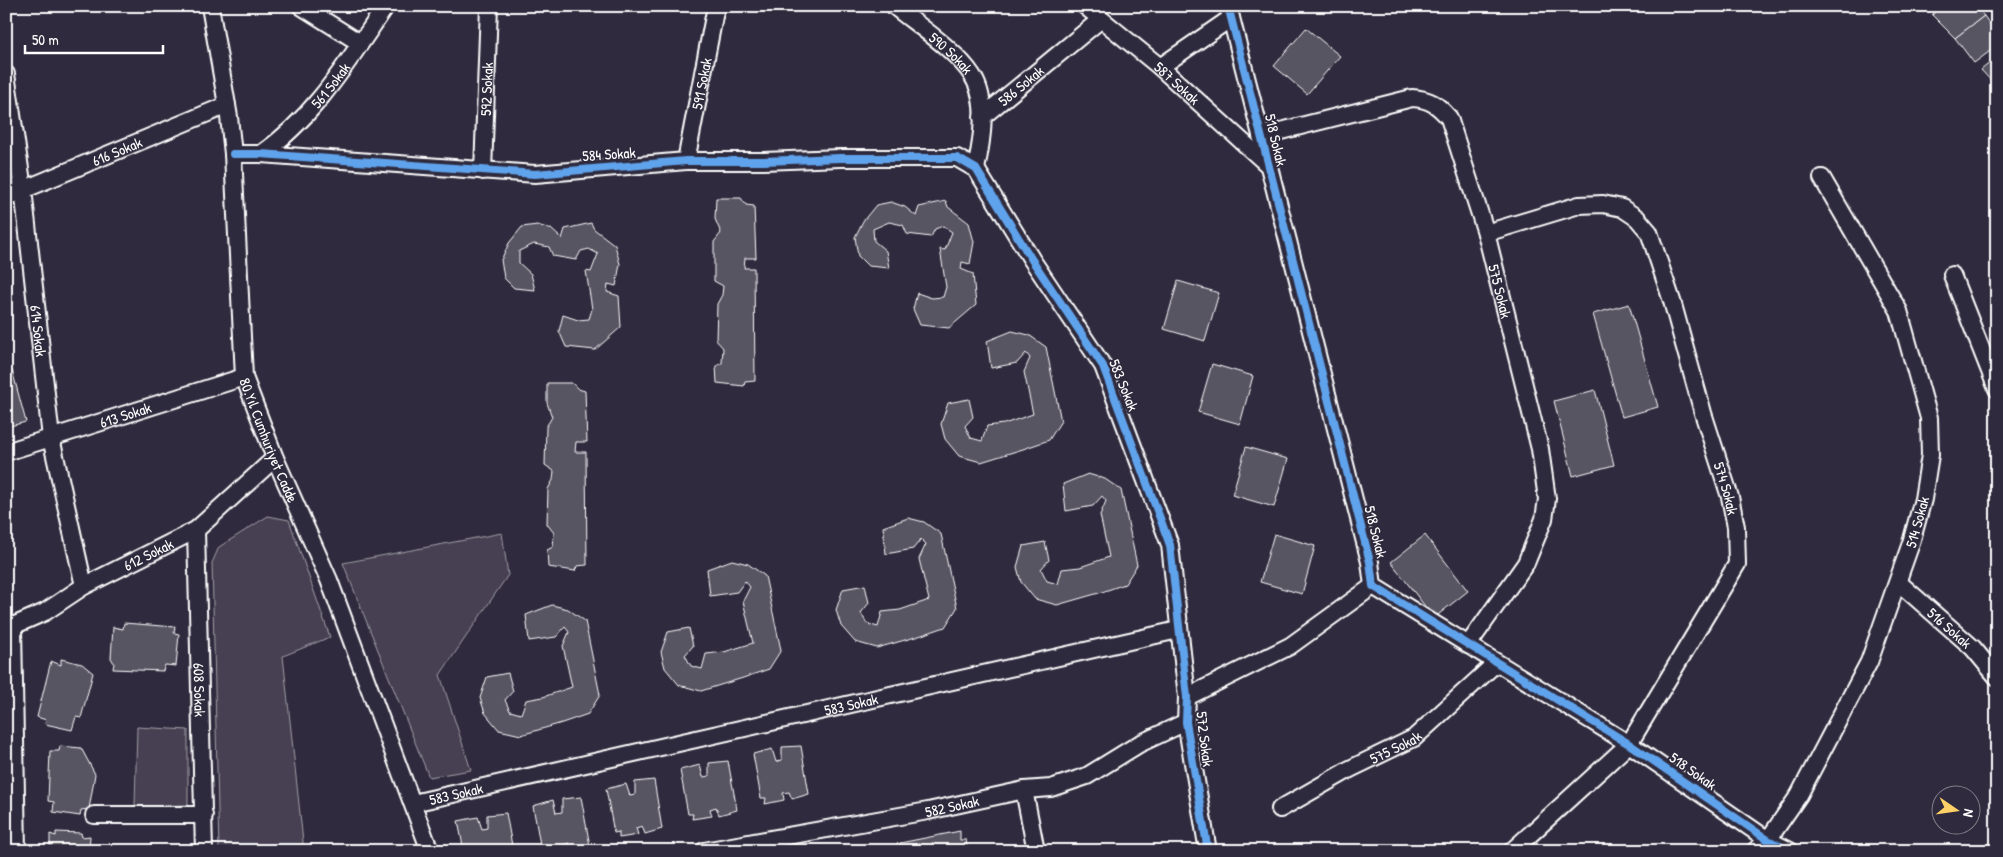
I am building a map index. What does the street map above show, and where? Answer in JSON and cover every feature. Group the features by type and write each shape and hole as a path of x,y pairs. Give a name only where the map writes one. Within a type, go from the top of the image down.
{"street":[{"name":"80.Yıl Cumhuriyet Cadde","path":"210,6 227,105 233,154 244,377 275,458 329,580 430,851"},
{"path":"302,6 360,43"},
{"name":"561 Sokak","path":"261,154 285,136 310,110 386,6"},
{"name":"592 Sokak","path":"483,171 489,6"},
{"name":"591 Sokak","path":"686,161 716,6"},
{"name":"590 Sokak","path":"894,6 962,62 973,75 980,91 982,117"},
{"name":"587 Sokak","path":"1084,6 1160,66 1267,164"},
{"path":"1160,66 1229,12"},
{"name":"518 Sokak","path":"1229,12 1370,562 1373,586 1629,744 1768,840 1790,851"},
{"name":"586 Sokak","path":"982,117 1100,20"},
{"name":"614 Sokak","path":"6,74 23,189 50,438 84,586"},
{"name":"575 Sokak","path":"1261,136 1412,98 1426,99 1438,105 1449,118 1486,233 1540,449 1547,500 1541,527 1526,563 1468,645"},
{"name":"616 Sokak","path":"6,197 227,105"},
{"path":"978,173 982,117"},
{"name":"584 Sokak","path":"233,154 261,154 535,174 686,161 957,158 978,173"},
{"name":"583 Sokak","path":"413,803 1178,630 1170,545 1103,366 1032,260 978,173"},
{"name":"514 Sokak","path":"1755,851 1768,840 1799,795 1865,670 1898,582 1923,499 1930,455 1928,418 1899,311 1822,178"},
{"name":"574 Sokak","path":"1486,233 1578,205 1603,204 1622,208 1637,218 1649,232 1672,301 1703,413 1730,496 1736,527 1737,564 1629,744 1512,851"},
{"path":"1952,275 1989,354 1997,389"},
{"name":"613 Sokak","path":"6,452 244,377"},
{"name":"612 Sokak","path":"10,628 45,612 84,586 196,530 275,458"},
{"name":"608 Sokak","path":"196,530 204,851"},
{"name":"516 Sokak","path":"1898,582 1973,648 1997,677"},
{"path":"1186,697 1290,646 1373,586"},
{"path":"10,628 17,851"},
{"name":"572 Sokak","path":"1178,630 1186,697 1186,722 1208,851"},
{"name":"575 Sokak","path":"1280,809 1350,769 1414,738 1496,663"},
{"name":"582 Sokak","path":"704,851 928,811 1024,790 1051,788 1087,776 1139,744 1186,722"},
{"path":"1024,790 1036,851"},
{"path":"94,816 204,815"}],"shaded area":[{"path":"268,516 289,520 330,637 283,656 304,851 219,851 212,563 219,547"},
{"path":"502,533 508,575 440,675 471,770 429,777 343,563"},
{"path":"137,727 188,730 188,805 135,806"}],"building":[{"path":"1941,6 1976,6 1984,16 1955,38 1932,15"},
{"path":"1984,16 1997,34 1997,46 1974,63 1955,38"},
{"path":"1306,28 1340,56 1307,94 1274,66"},
{"path":"1997,57 1997,87 1981,70"},
{"path":"716,198 741,198 746,205 754,206 756,258 745,258 744,268 754,268 755,381 745,382 744,386 717,383 716,366 722,363 723,348 716,340 717,304 722,295 723,286 714,281 714,242 721,233 715,219"},
{"path":"946,201 948,207 969,223 974,242 970,264 962,262 961,269 973,274 976,305 949,328 920,325 913,309 917,293 932,298 943,297 946,287 940,249 945,250 952,232 943,226 935,229 931,237 907,234 903,225 889,222 873,229 874,241 886,251 889,268 868,266 858,256 855,237 863,221 876,205 891,202 905,207 916,216 919,207"},
{"path":"591,223 594,229 615,245 620,264 616,286 608,284 607,292 619,296 621,327 595,350 566,347 559,331 563,315 578,320 589,319 592,309 586,271 591,272 598,254 589,249 581,251 576,260 553,256 549,247 534,244 519,251 519,263 531,274 535,290 514,288 504,278 501,260 509,243 522,227 537,225 551,229 562,239 565,229"},
{"path":"1178,281 1219,293 1205,341 1164,329"},
{"path":"1629,304 1658,407 1622,417 1593,314"},
{"path":"1012,331 1029,335 1046,347 1061,421 1049,440 1023,449 981,462 959,456 945,439 941,424 948,403 969,399 973,417 965,426 971,438 982,441 987,426 1004,424 1033,414 1024,372 1030,358 1026,353 1017,363 991,368 987,341"},
{"path":"1212,364 1253,376 1240,424 1198,412"},
{"path":"12,370 26,422 6,427 6,371"},
{"path":"547,383 572,383 578,389 585,391 587,442 576,442 575,452 586,452 587,565 577,566 575,571 548,567 547,550 553,547 554,533 547,524 548,489 553,480 554,471 545,465 546,427 552,417 547,403"},
{"path":"1595,390 1614,465 1573,476 1554,401"},
{"path":"1246,447 1288,459 1274,507 1232,495"},
{"path":"1088,474 1105,479 1121,490 1137,565 1125,584 1099,593 1057,605 1035,599 1021,582 1017,567 1023,546 1045,542 1049,560 1041,569 1047,581 1058,584 1062,569 1080,567 1109,557 1100,515 1106,501 1102,496 1093,506 1066,511 1063,484"},
{"path":"908,518 924,522 941,534 957,608 945,627 919,636 877,648 855,642 841,626 836,610 843,589 865,585 869,603 861,613 867,624 878,627 882,612 900,610 929,600 919,559 926,544 921,539 913,549 886,554 883,527"},
{"path":"1274,534 1315,546 1302,594 1260,582"},
{"path":"1425,535 1468,591 1434,618 1391,562"},
{"path":"732,560 748,564 765,576 781,650 769,669 743,678 701,691 679,685 665,668 661,652 668,632 689,628 693,646 685,655 691,666 702,669 706,654 724,652 753,643 743,601 750,587 745,581 737,592 710,596 707,569"},
{"path":"552,605 568,609 585,621 600,695 588,714 521,735 499,730 485,713 480,698 487,677 508,673 513,691 505,700 510,711 521,714 526,700 543,697 572,687 563,646 569,632 565,627 556,637 529,641 526,615"},
{"path":"124,623 175,627 174,633 179,634 176,666 165,665 163,671 113,669 114,663 111,658 113,627 123,629"},
{"path":"61,659 82,664 93,673 81,718 76,717 72,730 45,724 46,720 37,717 51,661 61,665"},
{"path":"60,746 81,748 95,774 89,809 81,810 80,816 53,812 54,802 48,801 50,751 59,751"},
{"path":"801,746 809,794 792,799 789,792 783,793 784,800 765,804 766,798 761,798 753,754 772,749 776,762 782,760 782,747"},
{"path":"728,761 737,810 719,815 716,807 710,809 712,816 692,819 693,814 688,814 680,770 700,765 703,777 709,776 709,763"},
{"path":"654,780 662,829 645,834 642,826 636,828 638,835 619,838 619,832 614,833 606,789 626,784 630,796 635,795 635,782"},
{"path":"581,797 590,846 572,851 569,843 563,845 564,851 541,850 533,806 553,800 556,813 562,812 562,799"},
{"path":"506,813 513,851 464,851 458,821 478,817 482,829 487,828 487,815"},
{"path":"960,831 960,840 966,840 968,851 901,851 900,843"},
{"path":"56,832 81,833 82,837 90,836 89,851 50,851 50,834 56,836"}],"cycle path":[{"path":"1228,6 1370,562 1373,586 1629,744 1768,840 1790,851"},
{"path":"233,154 261,154 535,174 686,161 764,161 840,158 957,158 976,169 1032,260 1103,366 1170,545 1187,697 1186,722 1208,851"}]}
